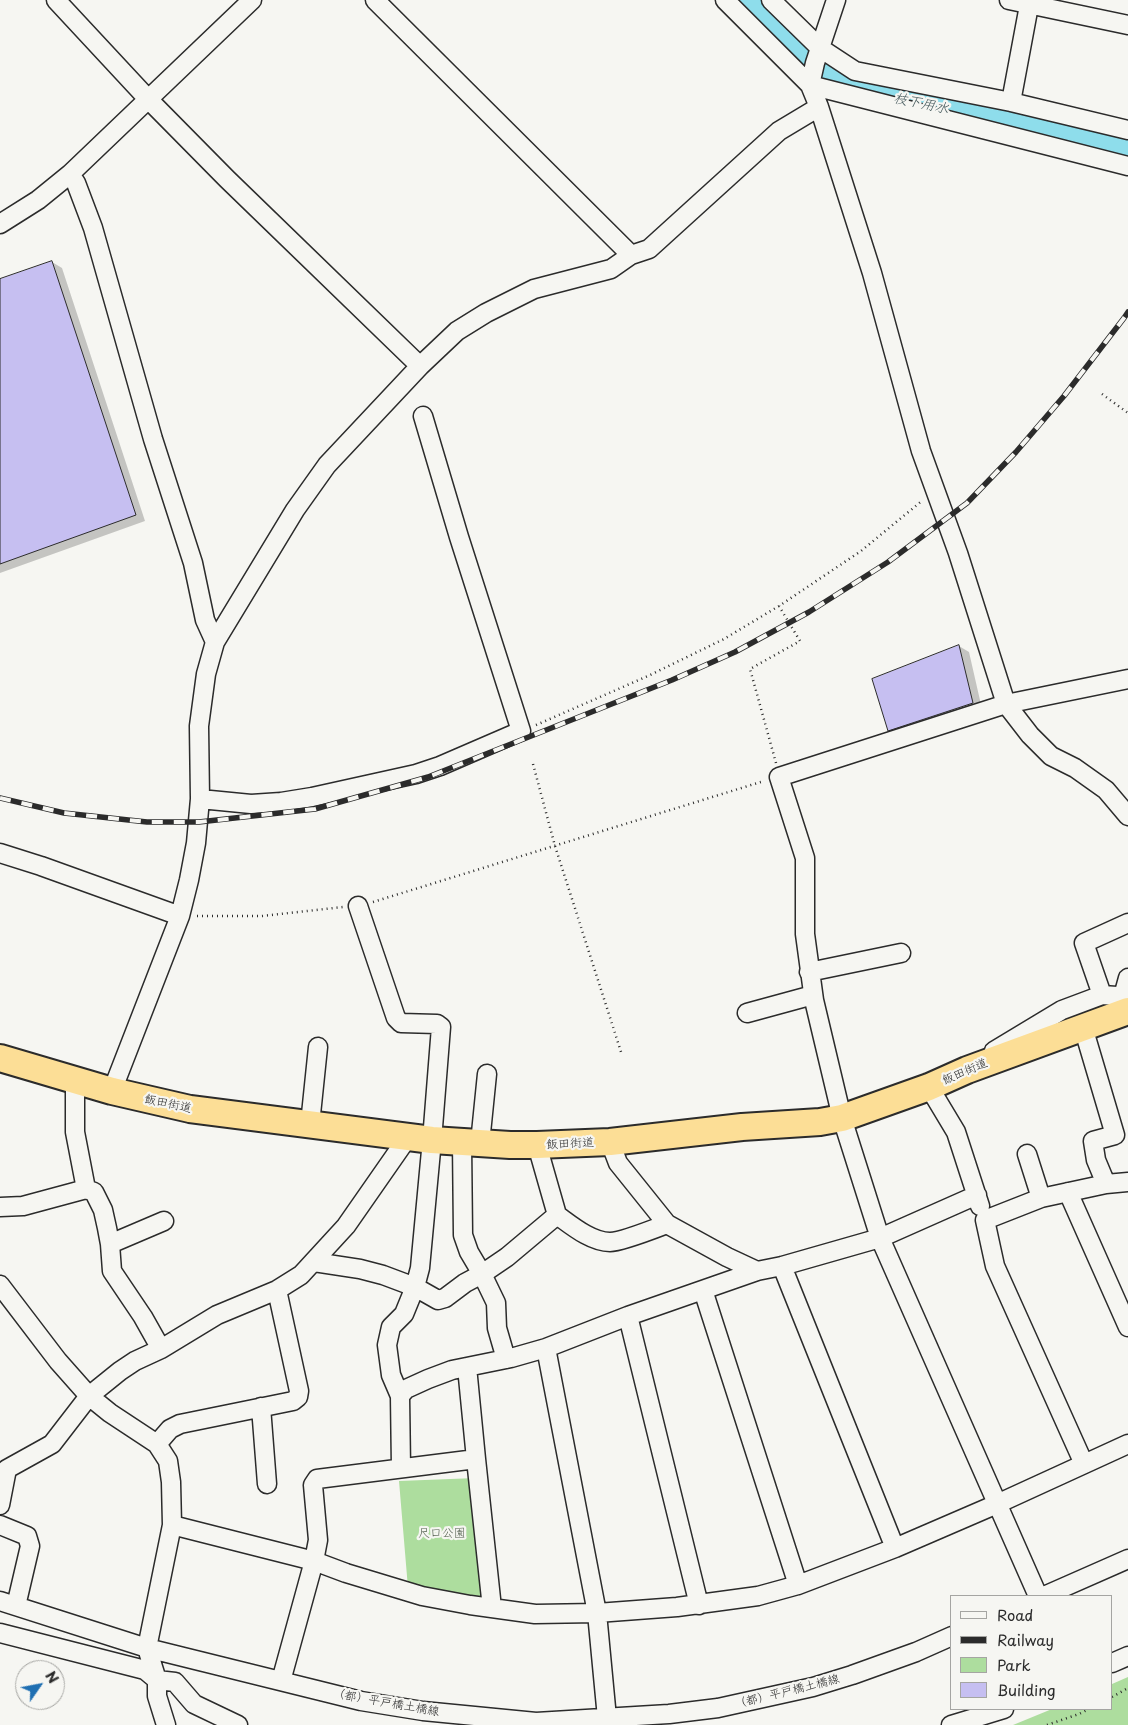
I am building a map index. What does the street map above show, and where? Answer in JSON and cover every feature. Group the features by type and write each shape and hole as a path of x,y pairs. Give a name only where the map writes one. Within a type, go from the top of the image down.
{"highway":[{"name":"飯田街道","path":"0,1058 112,1091 190,1109 471,1143 537,1145 610,1142 742,1127 820,1122 842,1118 929,1088 967,1070 1128,1010"}],"street":[{"path":"56,0 148,99 234,186 420,366"},
{"path":"0,224 38,200 70,174 252,0"},
{"path":"375,0 631,255"},
{"path":"725,0 811,81 1128,166"},
{"path":"771,0 820,48 855,71 1011,102 1128,130"},
{"path":"836,0 811,81 872,273 921,451 958,553 1006,704 1030,735 1051,756 1075,768 1106,790 1128,816"},
{"path":"1009,0 1029,2 1128,25"},
{"path":"1011,102 1029,2"},
{"path":"112,1091 180,916 196,843 200,799 199,726 206,674 215,642 295,510 327,465 420,366 457,331 486,313 534,289 611,269 631,255 648,249 779,131 819,107"},
{"path":"70,174 76,183 93,228 153,439 193,563 205,620 215,642"},
{"path":"200,799 251,804 312,797 416,774 440,766 522,731 462,546 423,416"},
{"path":"1038,1595 880,1238 842,1118 809,972 805,934 805,858 779,777 1006,704 1128,679"},
{"path":"0,853 180,916"},
{"path":"358,906 396,1018 401,1023 436,1024 441,1027 420,1138 420,1268 415,1287 404,1314 391,1328 387,1345 391,1376 400,1396 401,1468"},
{"path":"1102,995 1084,943 1128,923"},
{"path":"809,972 900,954"},
{"path":"1128,978 1124,989 1128,1005"},
{"path":"747,1013 813,995"},
{"path":"967,1070 1022,1033 1062,1010 1102,995 1117,996 1128,1010"},
{"path":"1083,1027 1115,1135 1093,1141 1096,1160 1106,1184"},
{"path":"310,1124 318,1047"},
{"path":"487,1074 471,1143 463,1235 469,1252 496,1303 497,1328 506,1359"},
{"path":"75,1081 75,1132 86,1189"},
{"path":"929,1088 956,1132 985,1220 995,1266 1084,1464"},
{"path":"0,1505 3,1467 52,1444 89,1396 120,1371 136,1361 161,1350 217,1315 277,1290 301,1275 346,1226 420,1138"},
{"path":"610,1142 618,1164 667,1224 757,1271"},
{"path":"537,1145 557,1215 572,1226 591,1237 608,1242 667,1224"},
{"path":"1027,1154 1041,1198"},
{"path":"985,1220 1041,1198 1106,1184 1128,1182"},
{"path":"0,1208 23,1206 86,1189 94,1192 103,1210 110,1244 112,1271 143,1317 161,1350"},
{"path":"1068,1192 1128,1327"},
{"path":"400,1396 406,1389 452,1370 506,1359 546,1348 628,1316 757,1271 782,1266 880,1238 977,1195"},
{"path":"314,1262 360,1269 383,1275 415,1287 438,1300 445,1298 507,1257 557,1215"},
{"path":"110,1244 164,1222"},
{"path":"782,1266 895,1548"},
{"path":"0,1284 58,1361 89,1396 110,1414 157,1444 168,1462 171,1482 172,1525 147,1648 157,1680 157,1696 166,1725"},
{"path":"157,1444 170,1429 180,1424 293,1401 298,1397 299,1391 277,1290"},
{"path":"703,1290 798,1585"},
{"path":"628,1316 699,1605"},
{"path":"546,1348 597,1613 607,1718"},
{"path":"467,1367 492,1608"},
{"path":"261,1407 267,1484"},
{"path":"172,1525 314,1562 422,1596 492,1608 535,1614 597,1613 699,1605 758,1596 798,1585 895,1548 1128,1444"},
{"path":"281,1680 314,1562 318,1540 313,1485 317,1479 476,1458"},
{"path":"0,1525 27,1536 30,1546 8,1604"},
{"path":"1046,1595 1128,1560"},
{"name":"（都）平戸橋土橋線","path":"8,1604 147,1648 361,1700 422,1711 536,1722 669,1714 718,1708 813,1687 916,1652 950,1637"},
{"path":"0,1633 145,1670 157,1680 176,1682 194,1704 238,1725"},
{"path":"1113,1663 1128,1656"},
{"path":"951,1725 1001,1710"}],"path":[{"path":"1102,394 1128,413"},
{"path":"522,731 648,676 724,639 779,606 861,552 935,490"},
{"path":"555,846 779,777 750,669 800,642 779,606"},
{"path":"533,764 555,846 622,1055"},
{"path":"1113,1696 1128,1688"},
{"path":"1047,1725 1088,1710"}],"green space":[{"name":"尺口公園","path":"476,1478 487,1606 408,1588 399,1481"},
{"path":"1128,1677 1128,1725 1013,1725 1050,1710 1113,1710 1113,1684"}],"building":[{"path":"52,261 136,515 0,564 0,279"},
{"path":"959,645 973,703 888,731 872,679"}],"waterway":[{"name":"枝下用水","path":"743,0 783,41 805,60 828,76 863,91 901,102 1105,142 1128,149"}],"railway":[{"path":"0,798 64,813 147,822 199,822 315,809 428,777 672,680 735,652 809,612 888,562 967,503 1016,452 1064,396 1128,312"}]}
